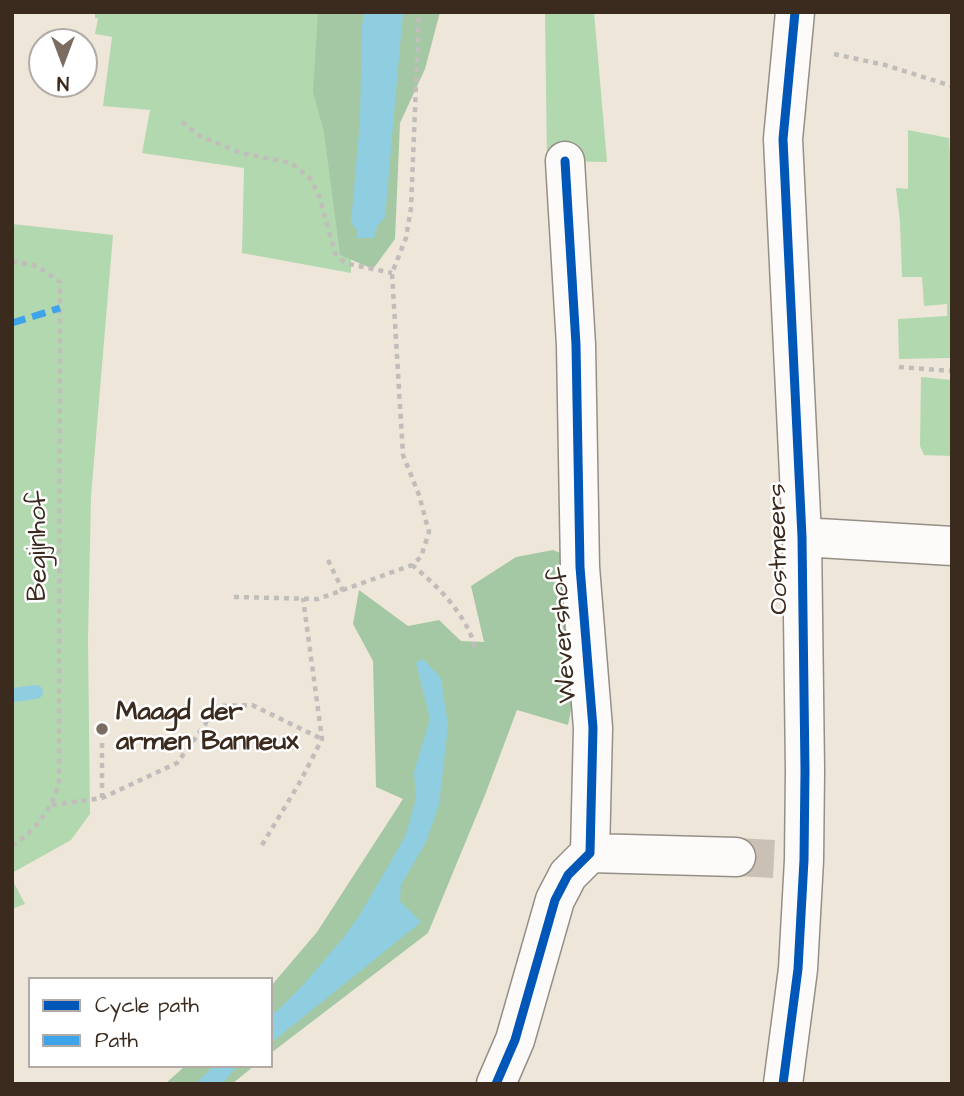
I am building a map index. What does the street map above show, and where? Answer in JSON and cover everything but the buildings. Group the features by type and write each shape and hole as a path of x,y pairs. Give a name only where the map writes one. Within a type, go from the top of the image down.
{"street":[{"name":"Oostmeers","path":"783,1084 798,970 789,859 802,537 796,367 783,139 792,29"},
{"name":"Wevershof","path":"565,161 576,345 580,567 593,728 590,853"},
{"path":"802,537 952,546"},
{"path":"496,1084 515,1040 555,900 568,875 590,853 736,857"}],"path":[{"path":"234,597 318,599 343,591 412,565 421,557 429,532 419,495 403,455 392,272 406,238 411,208 419,12"},
{"path":"792,29 885,65 952,86"},
{"path":"182,122 200,136 241,153 291,163 310,179 319,196 335,253 345,263 392,272"},
{"path":"899,367 952,372"},
{"path":"328,560 343,591"},
{"path":"412,565 448,599 473,635 476,651"},
{"path":"262,845 300,782 322,738 303,598"},
{"path":"52,804 102,798 177,763 205,724 213,706 252,705 322,738"},
{"path":"102,741 102,798"}],"green space":[{"path":"95,12 352,12 351,273 242,253 244,168 142,153 150,110 103,106 112,37 98,35 98,18 95,18"},
{"path":"318,12 440,12 425,69 400,123 395,239 373,269 340,255 324,132 313,92"},
{"path":"545,12 594,12 607,162 547,161"},
{"path":"908,130 949,138 952,188 952,358 899,359 898,319 947,316 947,304 924,306 922,277 902,277 896,188 908,189"},
{"path":"12,224 113,235 91,496 88,639 90,814 71,840 12,873"},
{"path":"921,377 952,380 952,456 924,455 920,446"},
{"path":"553,550 572,558 573,700 568,725 517,710 428,933 273,1051 273,984 317,932 403,799 376,787 373,661 353,624 359,590 408,626 439,620 461,641 484,642 471,586 516,557"},
{"path":"12,879 25,904 12,909"},
{"path":"183,1068 252,1068 232,1084 165,1084"}],"water":[{"path":"365,12 403,12 385,217 377,226 374,238 356,238 358,231 351,223 360,120 362,25"},
{"path":"423,659 441,678 448,726 439,805 426,842 401,885 400,901 421,922 273,1041 273,1012 304,984 344,937 405,837 416,798 414,772 430,719 416,663"},
{"path":"212,1068 235,1068 222,1084 195,1084"}],"waterway":[{"path":"12,695 36,692"}],"tunnel":[{"path":"736,857 775,859"}],"marked path":[{"path":"12,323 60,308"}],"cycle path":[{"path":"783,1084 798,969 804,860 805,771 802,537 783,139 795,12"},
{"path":"496,1084 515,1040 555,900 568,875 590,853 593,728 580,567 576,345 565,161"}],"place":[{"name":"Maagd der armen Banneux","path":"102,729"}]}
